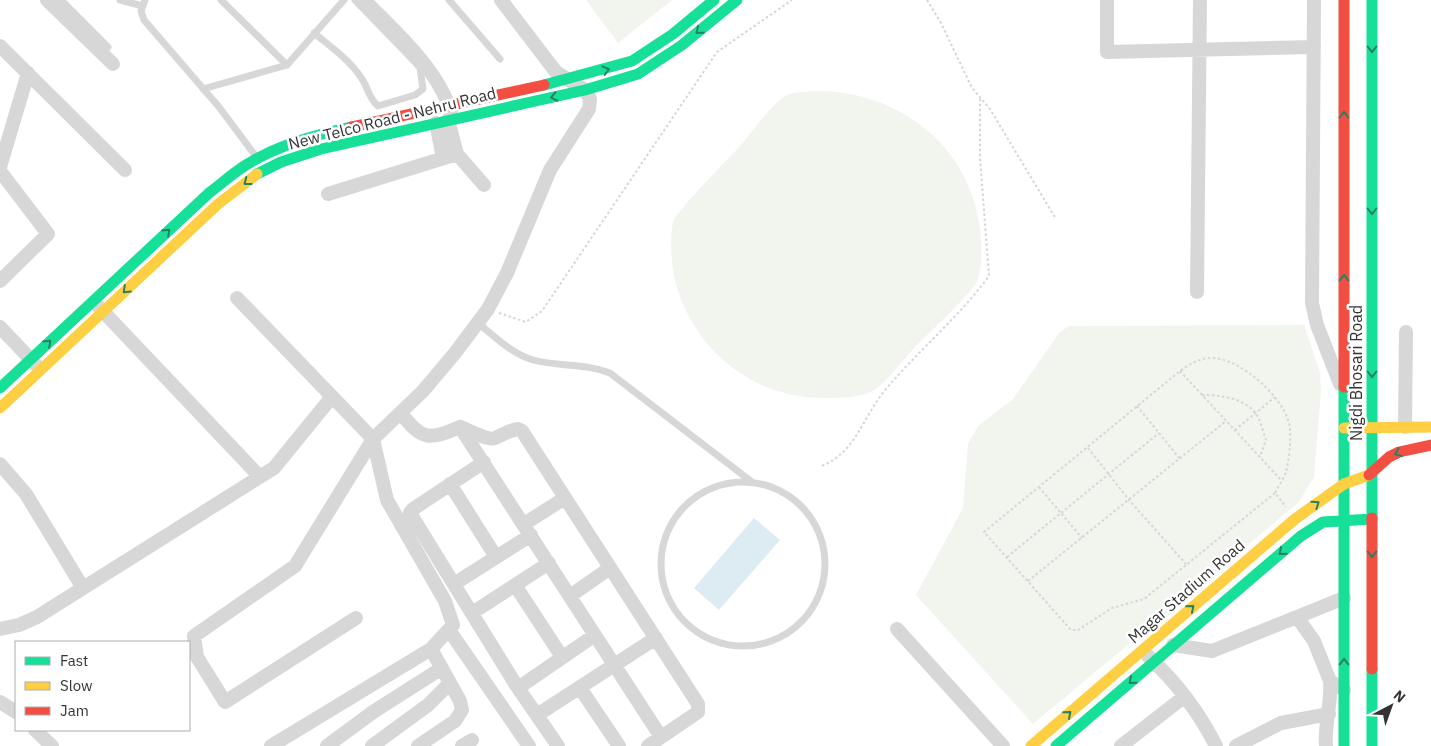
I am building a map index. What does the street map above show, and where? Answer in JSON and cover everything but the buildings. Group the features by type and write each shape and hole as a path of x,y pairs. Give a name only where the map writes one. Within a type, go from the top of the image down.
{"street":[{"path":"47,0 113,64"},
{"path":"356,618 225,702 197,657 194,636 296,566 373,439 429,384 478,323 488,309 507,273 550,170 589,109 590,99 585,90 556,72 501,0"},
{"name":"New Telco Road - Nehru Road","path":"0,388 36,365 103,312 218,204 252,177 281,162 321,149 446,117 632,61 673,34 714,0"},
{"name":"New Telco Road - Nehru Road","path":"0,408 93,301 209,193 245,165 275,149 317,135 446,117 585,90 630,77 656,64 737,0"},
{"path":"1107,0 1107,52 1314,47"},
{"path":"1197,292 1200,0"},
{"path":"1314,0 1312,303 1317,325 1344,394"},
{"name":"Nigdi Bhosari Road","path":"1344,0 1344,746"},
{"name":"Nigdi Bhosari Road","path":"1372,0 1372,746"},
{"path":"364,1 417,55 436,82 446,117 450,156 484,185"},
{"path":"0,46 125,170"},
{"path":"0,167 28,73"},
{"path":"328,194 450,156"},
{"path":"257,159 264,171"},
{"path":"0,171 48,234 0,281"},
{"path":"237,298 331,398 373,439 387,500 450,612 453,625 431,649 271,746"},
{"path":"93,301 260,477"},
{"path":"0,327 36,365"},
{"path":"1405,427 1406,332"},
{"path":"0,629 38,617 274,468 331,398"},
{"path":"401,412 416,432 437,437 460,427 477,432 486,439 493,439 518,429 656,638 699,708 698,712 648,746"},
{"path":"460,427 661,737"},
{"path":"1344,428 1431,427"},
{"path":"1372,474 1389,458 1399,452 1431,445"},
{"path":"484,462 413,509 410,513 518,688 558,746"},
{"path":"0,464 26,494 83,588"},
{"name":"Magar Stadium Road","path":"1034,745 1295,519 1344,484 1372,474"},
{"path":"450,484 496,557"},
{"path":"454,584 496,557 565,498"},
{"name":"Magar Stadium Road","path":"1056,746 1300,536 1323,522 1344,519 1372,519"},
{"path":"472,613 549,563"},
{"path":"570,596 610,568"},
{"path":"515,585 562,657"},
{"path":"1173,645 1212,651 1344,598"},
{"path":"1297,617 1314,641 1330,681 1329,714 1325,735 1326,746"},
{"path":"897,629 1003,746"},
{"path":"449,630 529,746"},
{"path":"518,688 595,635"},
{"path":"537,715 656,638"},
{"path":"418,746 455,721 462,710 460,700 431,649"},
{"path":"1142,650 1185,696 1204,723 1216,746"},
{"path":"326,746 373,712 442,668"},
{"path":"1330,681 1344,690"},
{"path":"372,746 428,705 450,683"},
{"path":"580,688 618,746"},
{"path":"1121,746 1185,696"},
{"path":"0,702 15,711"},
{"path":"1236,746 1281,723 1329,714"},
{"path":"36,731 52,746"}],"lane":[{"path":"61,0 108,47"},
{"path":"120,0 144,3 141,11 144,20 219,107 257,159"},
{"path":"221,0 287,65"},
{"path":"203,89 287,65 344,0"},
{"path":"449,0 500,59"},
{"path":"314,33 348,61 363,80 373,102 378,106 415,95 423,89 420,68 364,1"},
{"path":"478,323 515,352 531,360 564,365 585,365 610,373 752,482 780,491 793,499 812,520 823,547 824,576 821,591 806,616 784,635 756,644 727,644 700,633 678,613 665,587 662,558 664,544 676,517 696,496 723,484 752,482"}],"path":[{"path":"488,309 526,322 542,311 717,52 792,0"},
{"path":"927,0 972,88 990,109 1056,219"},
{"path":"822,466 836,460 849,448 886,390 975,296 989,276 980,158 980,98"},
{"path":"1213,358 1234,364 1259,380 1275,397 1290,428 1286,473 1274,493 1144,599 1112,608 1078,630 1071,630 984,532 1180,371 1197,360 1213,358"},
{"path":"1180,371 1282,480"},
{"path":"1202,395 1224,396 1248,406 1255,413 1266,440 1260,457"},
{"path":"1235,430 1275,397"},
{"path":"1137,406 1180,459"},
{"path":"1028,581 1226,421"},
{"path":"1007,557 1159,433"},
{"path":"1088,447 1129,500 1186,564"},
{"path":"1039,487 1082,538"},
{"path":"1274,493 1295,519"}],"shaded area":[{"path":"586,0 672,0 618,43"},
{"path":"817,91 847,93 875,101 902,113 925,128 945,148 962,172 973,199 981,235 982,255 979,275 968,294 915,347 881,385 866,394 847,397 801,396 774,390 749,379 727,363 708,344 692,322 680,297 672,264 671,240 673,222 676,216 779,101 791,94"},
{"path":"1304,325 1320,373 1321,391 1314,477 1298,503 1033,724 916,595 963,508 968,444 978,426 1013,399 1060,332 1069,326"},
{"path":"754,518 780,540 719,610 694,588"}],"traffic: fast":[{"path":"544,85 632,61 673,34 714,0"},
{"path":"257,174 281,162 321,149 585,90 638,74 682,45 737,0"},
{"path":"1372,0 1372,518"},
{"path":"0,388 209,193 236,171 284,146 310,137 351,127"},
{"path":"1344,387 1344,746"},
{"path":"1056,746 1301,536 1323,522 1372,519"},
{"path":"1372,669 1372,746"}],"traffic: slow":[{"path":"0,408 218,204 257,174"},
{"path":"1344,428 1431,427"},
{"path":"1031,746 1295,519 1344,484 1369,475"}],"traffic: jam":[{"path":"1344,0 1344,387"},
{"path":"351,127 544,85"},
{"path":"1369,475 1389,457 1399,452 1431,445"},
{"path":"1372,518 1372,669"}]}
